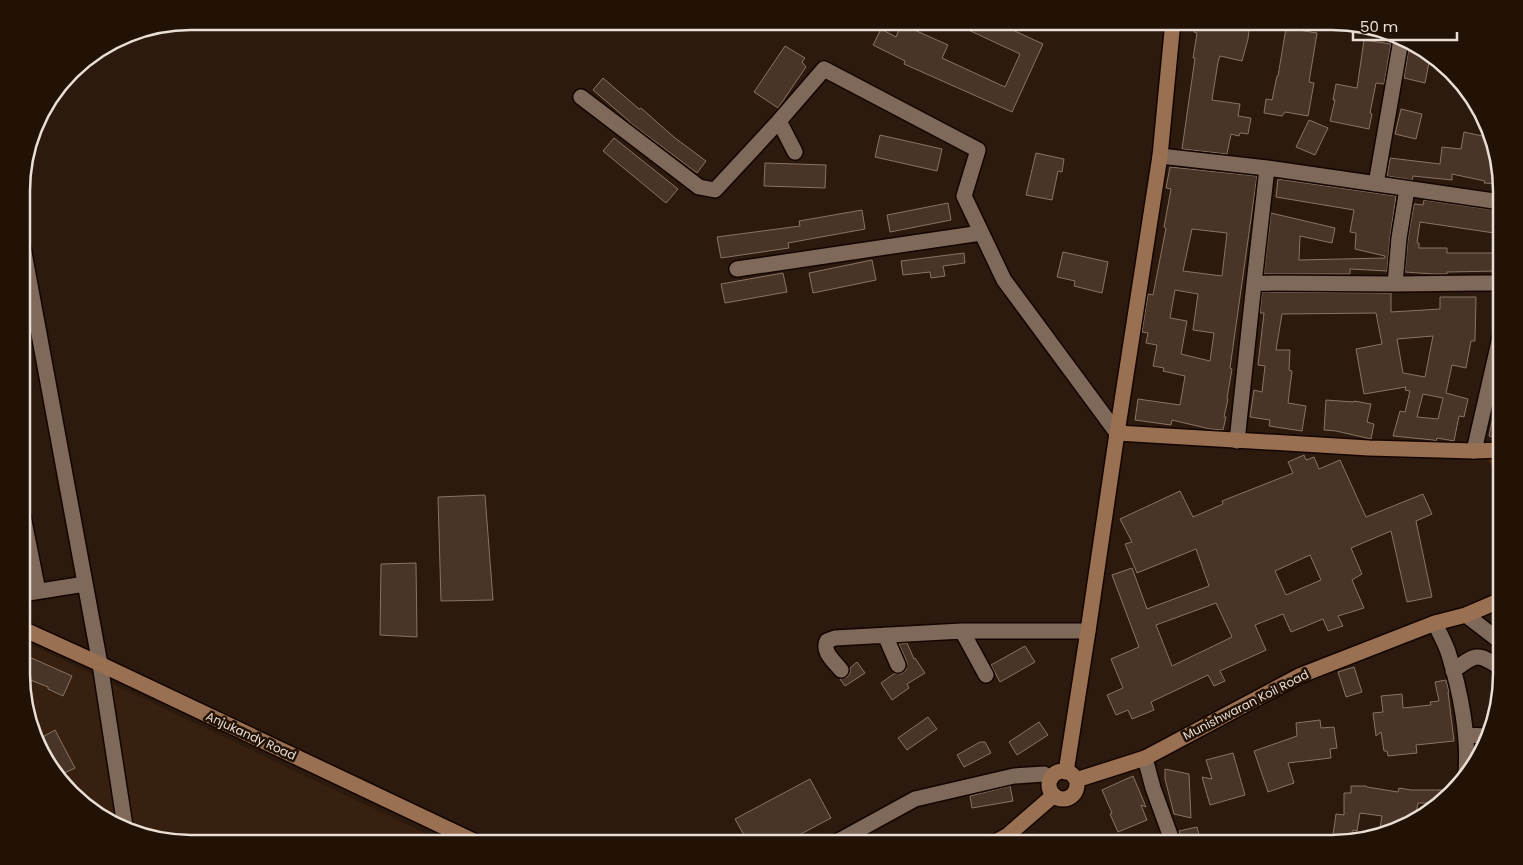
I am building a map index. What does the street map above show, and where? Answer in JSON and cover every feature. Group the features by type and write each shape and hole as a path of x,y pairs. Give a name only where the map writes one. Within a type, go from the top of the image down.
{"street":[{"path":"1071,776 1058,772 1051,778 1050,787 1054,795 1062,799 1071,796 1076,789 1071,776 1088,632 1160,156 1172,30"},
{"path":"1376,184 1400,45"},
{"path":"581,97 699,187 715,190 824,69 978,150 964,196 1004,280 1117,433 1369,448 1493,450"},
{"path":"779,121 795,152"},
{"path":"1160,156 1268,168 1493,201"},
{"path":"1237,441 1268,168"},
{"path":"1395,284 1399,238 1407,189"},
{"path":"737,269 981,232"},
{"path":"1254,283 1493,283"},
{"path":"30,285 100,664 124,820"},
{"path":"1474,451 1493,368"},
{"path":"30,551 38,591"},
{"path":"30,593 85,584"},
{"name":"Munishwaran Koil Road","path":"1071,776 1144,758 1299,676 1434,623 1466,615 1493,603"},
{"path":"1466,615 1493,636"},
{"path":"1434,623 1449,654 1466,735 1467,761"},
{"path":"841,670 826,652 825,645 827,641 835,638 962,631 1088,632"},
{"path":"962,631 986,675"},
{"name":"Anjukandy Road","path":"30,632 461,835"},
{"path":"884,635 898,665"},
{"path":"1453,671 1475,656 1493,664"},
{"path":"1466,735 1481,736"},
{"path":"1144,758 1170,835"},
{"path":"849,835 915,799 1014,776 1044,774 1051,778"},
{"path":"1008,835 1054,795"}],"shaded area":[{"path":"1488,459 1493,459 1493,469"},
{"path":"30,644 429,835 191,835 149,830 129,823 110,813 85,795 57,763 47,745 39,726 31,695"}],"building":[{"path":"880,30 896,37 899,30 914,30 948,45 942,58 1005,87 1020,54 968,30 1013,30 1043,44 1012,112 904,64 905,61 873,45"},
{"path":"1194,30 1249,30 1242,61 1220,56 1218,62 1212,100 1240,104 1238,116 1251,118 1248,134 1240,133 1239,136 1231,134 1227,154 1182,149 1195,58 1193,58 1197,33 1194,32"},
{"path":"1286,30 1317,33 1309,82 1314,83 1308,116 1285,112 1282,116 1264,113 1266,99 1272,100"},
{"path":"1364,40 1391,44 1384,84 1376,83 1369,129 1330,121 1335,100 1333,100 1336,84 1357,88"},
{"path":"785,46 805,58 802,62 806,67 778,108 754,92"},
{"path":"1409,50 1429,62 1425,83 1404,78"},
{"path":"603,78 639,109 641,108 675,138 706,161 697,173 629,122 593,90"},
{"path":"1401,109 1422,114 1416,139 1395,134"},
{"path":"1309,120 1328,128 1315,155 1296,147"},
{"path":"1464,132 1483,136 1490,160 1493,184 1484,183 1485,181 1452,174 1452,180 1413,176 1412,180 1387,176 1390,158 1440,164 1442,147 1461,149"},
{"path":"880,135 942,149 937,171 875,157"},
{"path":"614,138 678,189 666,203 603,151"},
{"path":"1036,153 1064,159 1062,172 1058,171 1052,200 1026,195"},
{"path":"765,163 826,165 825,188 764,186"},
{"path":"1170,167 1257,176 1223,430 1210,429 1172,420 1171,425 1135,420 1138,399 1180,405 1185,376 1163,371 1164,368 1153,366 1157,345 1146,343 1148,333 1142,332 1148,294 1153,295 1166,228 1164,227 1171,189 1166,188","holes":["1192,229 1227,233 1222,276 1183,271","1175,290 1198,294 1193,330 1214,333 1210,361 1181,354 1187,321 1170,318"]},
{"path":"1278,179 1396,196 1387,271 1350,269 1350,274 1264,274 1271,213 1335,228 1332,243 1300,236 1299,260 1385,258 1385,256 1355,249 1356,233 1350,232 1354,210 1276,197"},
{"path":"1424,200 1493,210 1493,233 1420,222 1417,243 1419,243 1419,248 1447,248 1447,253 1493,253 1493,271 1447,272 1447,274 1405,272 1414,204 1423,205"},
{"path":"948,203 951,220 890,232 887,215"},
{"path":"862,210 865,229 788,243 789,248 721,258 717,237 800,226 799,221"},
{"path":"1063,252 1108,262 1102,293 1074,286 1075,281 1057,277"},
{"path":"964,253 965,263 943,266 945,276 931,278 930,272 903,275 901,261"},
{"path":"872,260 876,280 813,293 809,273"},
{"path":"783,273 787,292 725,303 721,284"},
{"path":"1262,292 1391,293 1391,312 1440,309 1440,297 1476,297 1475,341 1471,341 1466,368 1452,365 1446,393 1468,399 1464,417 1459,416 1454,441 1437,438 1436,441 1393,436 1400,411 1405,412 1410,391 1405,390 1406,387 1364,394 1356,349 1382,344 1376,313 1282,314 1276,350 1290,350 1289,370 1292,371 1288,403 1306,406 1302,431 1269,426 1270,420 1250,417 1254,390 1262,392 1265,366 1258,365 1264,313 1260,313","holes":["1433,336 1425,377 1403,373 1397,339","1423,394 1443,398 1438,419 1417,417"]},
{"path":"1326,400 1371,404 1367,422 1374,424 1371,439 1324,430"},
{"path":"1493,417 1493,437 1489,436"},
{"path":"1304,455 1306,460 1314,457 1319,469 1340,460 1366,517 1423,494 1432,514 1416,521 1432,597 1407,602 1391,531 1351,548 1362,574 1352,580 1364,608 1338,616 1343,626 1328,631 1323,619 1291,632 1283,614 1255,625 1266,650 1220,671 1225,681 1214,686 1208,675 1151,702 1154,710 1132,719 1128,710 1116,715 1107,695 1123,688 1111,659 1139,647 1112,575 1132,568 1147,609 1209,586 1196,549 1137,573 1125,544 1132,542 1120,519 1180,491 1193,517 1223,504 1222,501 1293,473 1288,462","holes":["1310,555 1321,580 1286,595 1275,571","1216,603 1232,637 1172,666 1156,625"]},
{"path":"485,495 493,600 441,601 438,497"},
{"path":"416,563 417,637 380,635 381,564"},
{"path":"907,643 914,659 925,673 907,684 909,688 892,700 881,683 895,673 901,674 906,670 907,662 899,644"},
{"path":"1025,646 1035,662 1000,682 991,665"},
{"path":"30,657 72,676 63,696 48,689 48,687 30,680"},
{"path":"857,662 865,673 845,686 840,679 847,677 850,673 850,668"},
{"path":"1354,667 1362,692 1346,697 1338,672"},
{"path":"1446,680 1454,741 1416,745 1417,753 1388,756 1387,751 1384,751 1381,732 1376,736 1373,713 1383,712 1381,696 1402,694 1403,708 1431,705 1430,702 1439,701 1435,682"},
{"path":"928,717 937,729 907,750 898,738"},
{"path":"1320,720 1321,728 1334,727 1337,748 1330,749 1331,758 1288,763 1294,783 1268,792 1254,751 1297,736 1296,723"},
{"path":"1039,722 1048,735 1017,755 1009,742"},
{"path":"55,730 75,768 65,773 57,763 43,737"},
{"path":"980,742 985,742 991,753 964,767 957,755"},
{"path":"1233,753 1245,795 1210,805 1202,777 1212,779 1206,760"},
{"path":"1165,769 1189,774 1191,818 1174,814 1165,779"},
{"path":"1133,776 1146,807 1141,805 1147,820 1118,832 1102,790"},
{"path":"810,779 831,818 799,835 744,835 735,819"},
{"path":"1010,786 1013,801 972,808 970,796"},
{"path":"1351,786 1366,786 1398,792 1399,788 1444,790 1428,803 1418,803 1416,811 1394,823 1380,827 1382,816 1360,813 1357,831 1353,830 1353,834 1333,835 1336,814 1344,815 1344,793 1351,793"},
{"path":"1197,827 1199,835 1180,835 1179,831"}]}
